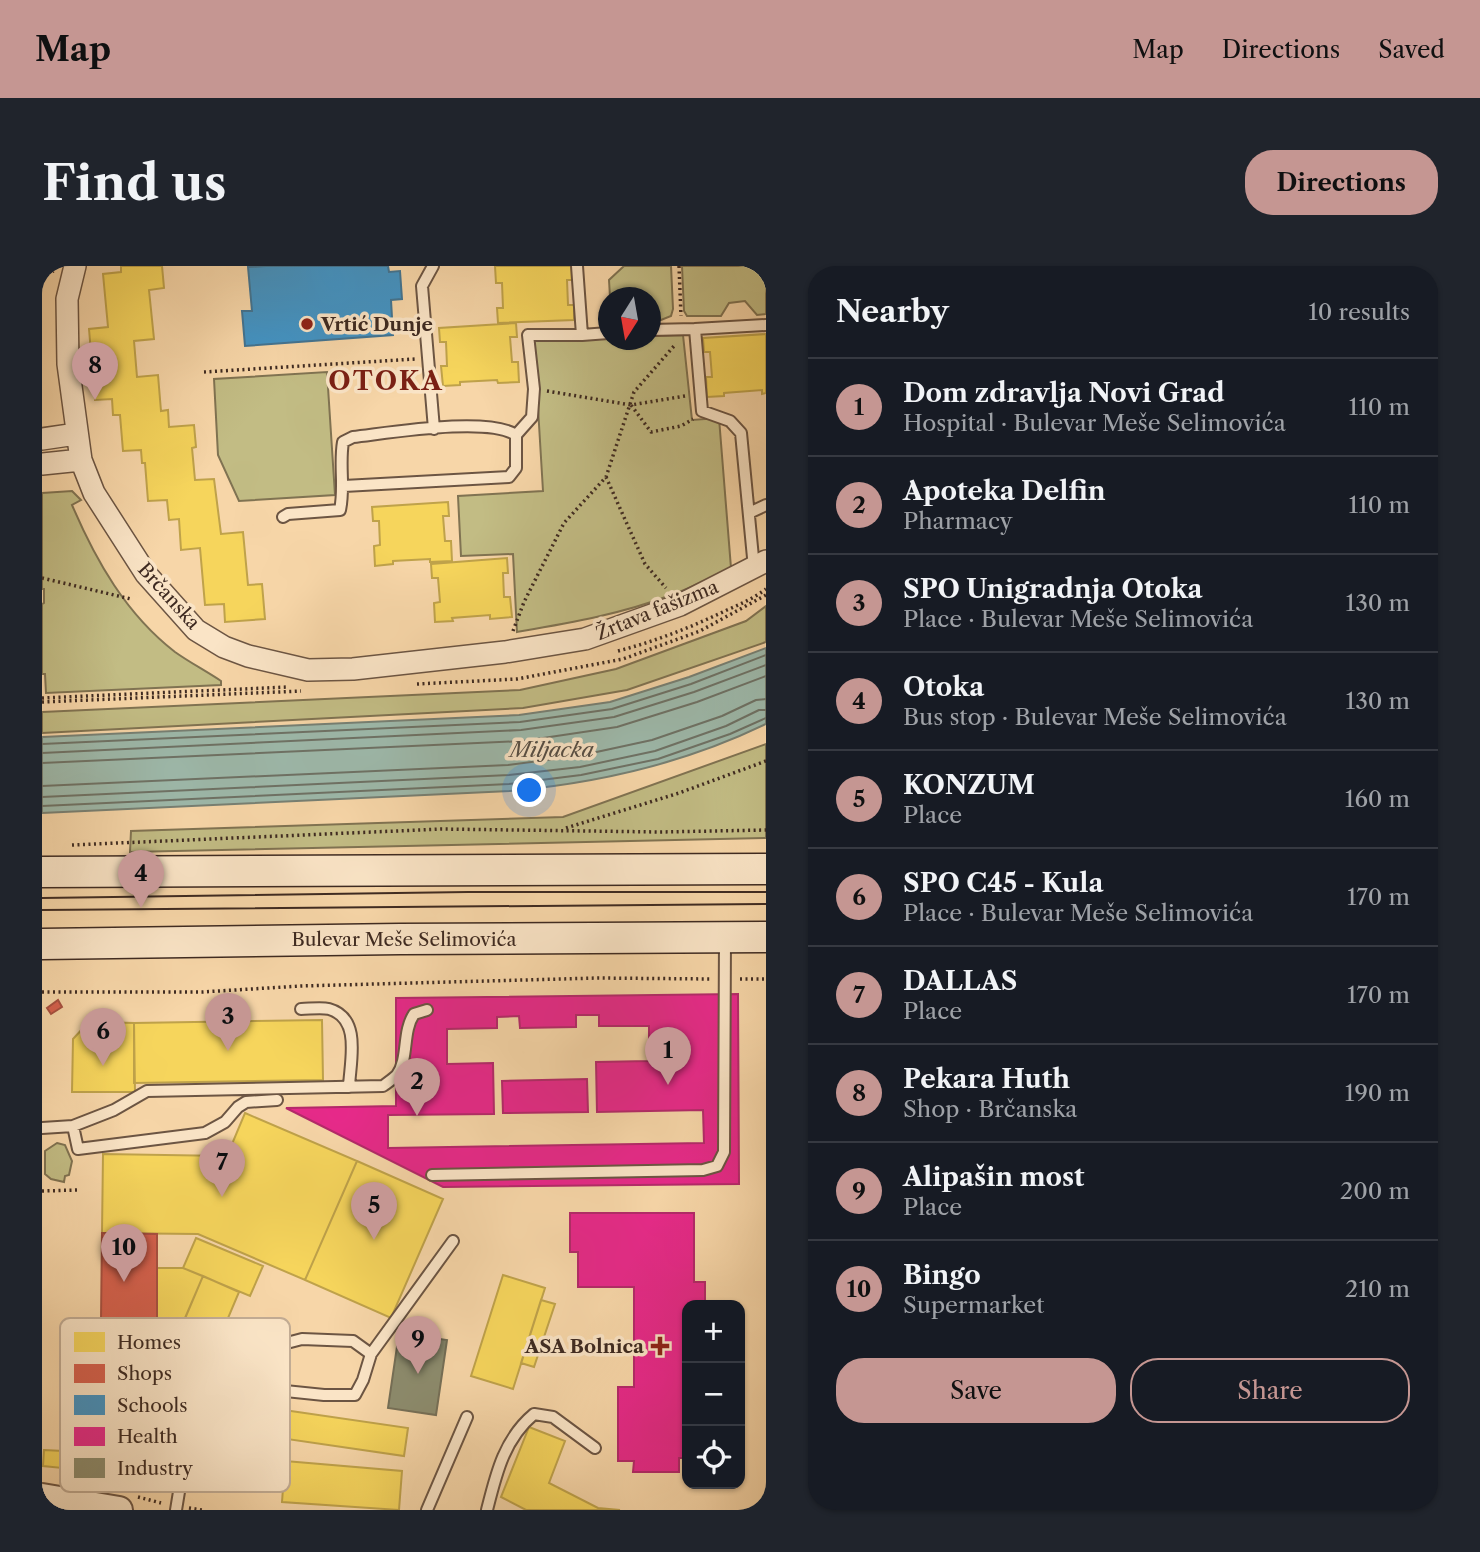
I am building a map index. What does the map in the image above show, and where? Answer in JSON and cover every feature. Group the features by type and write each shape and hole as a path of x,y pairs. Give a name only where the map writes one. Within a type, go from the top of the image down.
{"main road":[{"path":"42,872 766,869"},
{"name":"Bulevar Meše Selimovića","path":"42,944 766,937"}],"street":[{"name":"Brčanska","path":"66,268 68,364 81,460 94,493 146,574 195,630 224,647 248,656 308,670 353,669 505,652 585,639"},
{"path":"42,439 76,435"},
{"path":"42,464 81,460"},
{"name":"Žrtava fašizma","path":"585,639 680,605 760,564"},
{"path":"42,1497 119,1510"}],"lane":[{"path":"433,266 422,286 434,429"},
{"path":"577,266 582,335"},
{"path":"661,329 766,325"},
{"path":"695,329 702,411 730,421 741,433 749,513 760,564"},
{"path":"344,486 395,481 509,477 516,468 516,435 532,416 534,389 528,335 598,334"},
{"path":"283,517 288,514 340,510 344,486 340,459 343,442 353,437 489,426 508,429 516,435"},
{"path":"749,513 766,505"},
{"path":"432,1175 703,1170 717,1166 724,1152 724,938"},
{"path":"301,1009 329,1009 343,1018 351,1028 349,1087"},
{"path":"42,1128 73,1126 114,1110 147,1091 383,1086 397,1074 404,1051 407,1024 414,1014 427,1010"},
{"path":"73,1126 78,1149 100,1147 205,1133 225,1122 246,1102 277,1100"},
{"path":"290,1391 355,1395 371,1354 453,1241"},
{"path":"290,1342 302,1339 353,1341 371,1354"},
{"path":"487,1510 499,1464 519,1427 534,1414 553,1417 595,1448"},
{"path":"427,1510 467,1418"},
{"path":"176,1510 179,1492"}],"path":[{"path":"679,266 681,328"},
{"path":"42,273 66,268"},
{"path":"505,652 524,602 564,523 606,477 634,392 683,335 695,329"},
{"path":"204,372 428,359"},
{"path":"534,389 631,405 701,393"},
{"path":"631,405 651,432 681,426 702,411"},
{"path":"606,477 645,564 680,605"},
{"path":"42,578 131,599"},
{"path":"560,830 679,793 766,761"},
{"path":"69,845 442,829 660,832 766,830"},
{"path":"42,992 202,992 301,986 598,978 766,979"},
{"path":"42,1192 77,1190"}],"shaded area":[{"path":"624,266 671,266 671,316 661,320 661,287 609,287 609,280"},
{"path":"682,266 766,266 766,314 757,315 745,301 729,303 721,316 687,316 684,311"},
{"path":"683,335 692,420 719,418 731,568 679,592 634,608 517,632 513,554 461,556 458,496 543,491 534,341 598,338 598,350 661,350 661,336"},
{"path":"327,372 335,495 239,501 218,455 214,379"},
{"path":"72,491 81,500 72,505 81,526 102,566 127,604 157,637 175,652 221,681 221,685 46,693 45,674 42,674 42,493"},
{"path":"766,606 766,642 627,690 523,708 42,733 42,712 520,690 616,669 746,621"},
{"path":"766,744 766,838 130,852 131,831 563,817"},
{"path":"57,1143 65,1145 72,1161 69,1175 65,1176 64,1182 51,1179 45,1174 45,1151"}],"water":[{"name":"Miljacka","path":"766,648 766,724 705,750 609,777 510,791 42,813 42,737 519,715 610,702 689,677"}],"building: Homes":[{"path":"121,266 162,266 164,288 149,290 154,339 134,341 137,377 158,375 161,411 168,410 169,427 194,425 196,447 192,448 195,480 214,479 221,534 243,532 248,585 262,584 265,619 225,622 224,604 205,605 200,548 181,550 179,519 169,520 167,500 148,501 145,463 142,463 141,450 123,451 120,415 113,415 112,399 95,400 89,329 108,327 103,274 121,272"},
{"path":"495,266 572,266 573,280 567,280 568,305 574,305 574,320 498,323 497,308 503,308 502,283 496,283"},
{"path":"516,323 517,337 510,337 512,362 518,362 519,382 498,383 497,380 443,386 441,366 447,366 446,342 440,342 439,328"},
{"path":"766,334 766,393 762,394 762,390 707,397 706,377 712,377 710,352 704,352 703,338"},
{"path":"448,502 449,516 443,516 445,541 451,541 452,561 393,561 393,564 375,566 374,546 380,545 379,521 373,521 372,507"},
{"path":"507,558 508,573 503,573 504,597 510,597 512,617 490,619 490,615 435,622 434,603 440,602 438,578 432,578 431,564"},
{"path":"322,1020 323,1080 134,1083 134,1023"},
{"path":"97,1022 134,1023 135,1092 72,1092 73,1039 86,1025"},
{"path":"245,1113 357,1161 305,1280 198,1234 102,1233 103,1154 227,1156"},
{"path":"357,1161 443,1199 391,1318 305,1280"},
{"path":"196,1238 263,1266 250,1296 183,1268"},
{"path":"157,1268 183,1268 203,1276 185,1318 157,1318"},
{"path":"503,1275 545,1288 513,1389 471,1376"},
{"path":"203,1276 239,1292 228,1318 185,1318"},
{"path":"541,1300 555,1304 534,1367 521,1363"},
{"path":"290,1411 408,1428 404,1456 290,1439"},
{"path":"529,1427 565,1441 549,1483 598,1508 620,1510 526,1510 501,1497"},
{"path":"44,1450 60,1451 60,1468 43,1466"},
{"path":"290,1461 402,1471 399,1510 282,1502 283,1492 290,1492"}],"building: Shops":[{"path":"58,1000 62,1007 51,1014 47,1008"},
{"path":"102,1233 157,1234 157,1318 101,1318"}],"building: Schools":[{"path":"388,266 389,272 400,271 402,299 391,300 393,335 245,346 242,311 252,311 248,267"}],"building: Health":[{"path":"738,994 739,1184 443,1187 286,1108 396,1106 396,998","holes":["576,1015 599,1015 599,1026 649,1026 649,1061 596,1062 597,1112 703,1110 704,1143 388,1148 388,1115 494,1114 493,1063 447,1064 447,1029 497,1028 497,1017 519,1016 520,1028 576,1027"]},
{"path":"587,1079 588,1112 503,1113 502,1081"},
{"name":"ASA Bolnica","path":"570,1213 694,1213 694,1282 705,1282 705,1300 682,1300 682,1458 679,1458 679,1472 633,1472 634,1461 618,1461 618,1387 634,1387 634,1287 578,1287 578,1252 570,1252"}],"building: Industry":[{"path":"399,1333 447,1340 436,1415 388,1408"}],"tram line":[{"path":"42,898 468,892 766,892"},
{"path":"42,910 766,904"}],"place":[{"name":"Vrtić Dunje","path":"307,324"},
{"name":"Pekara Huth","path":"95,400"},
{"name":"Otoka","path":"141,908"},
{"name":"SPO Unigradnja Otoka","path":"228,1051"},
{"name":"SPO C45 - Kula","path":"103,1066"},
{"name":"Dom zdravlja Novi Grad","path":"668,1085"},
{"name":"Apoteka Delfin","path":"417,1116"},
{"name":"DALLAS","path":"222,1197"},
{"name":"KONZUM","path":"374,1240"},
{"name":"Bingo","path":"124,1282"},
{"name":"ASA Bolnica","path":"660,1346"},
{"name":"Alipašin most","path":"418,1374"}],"district":[{"name":"OTOKA","path":"386,381"}]}
